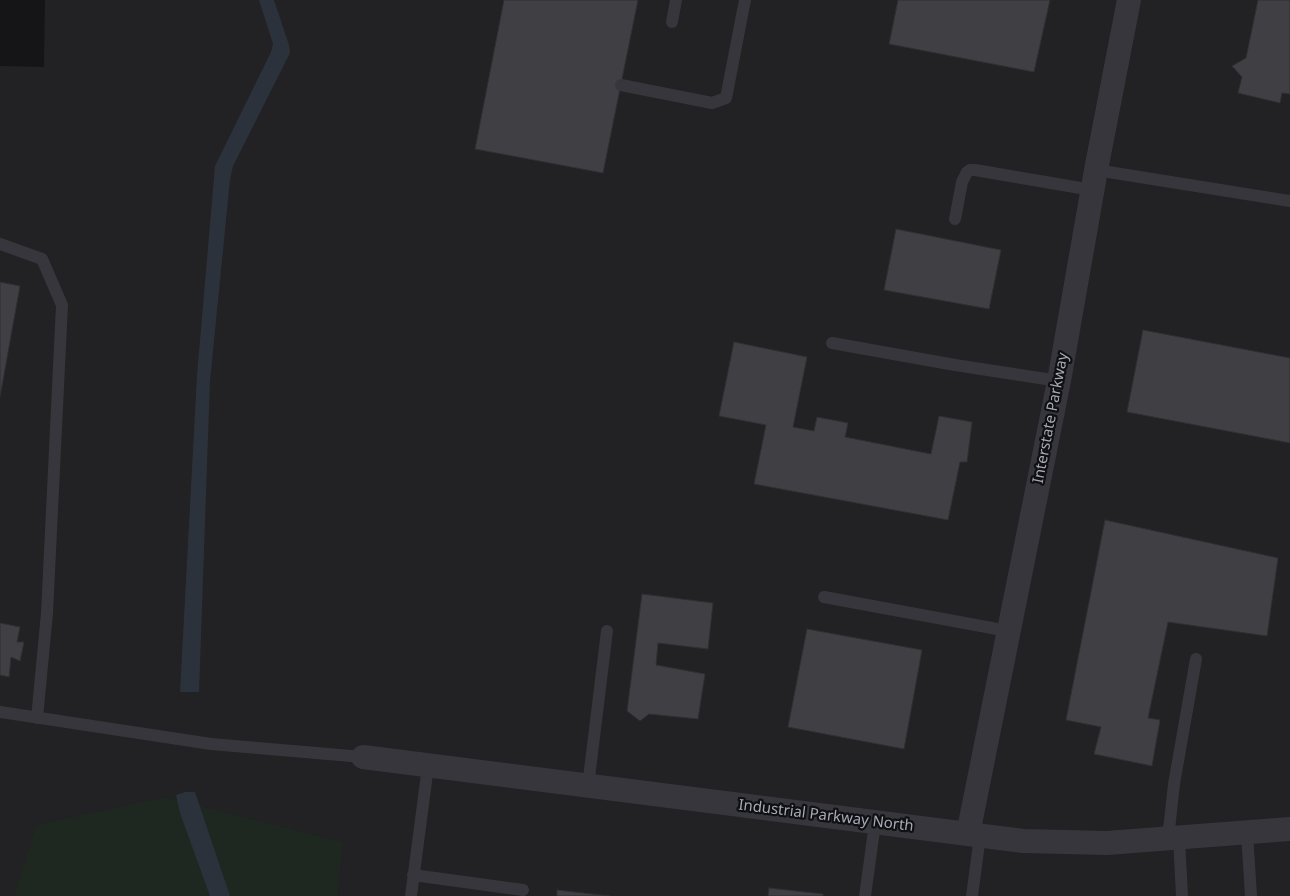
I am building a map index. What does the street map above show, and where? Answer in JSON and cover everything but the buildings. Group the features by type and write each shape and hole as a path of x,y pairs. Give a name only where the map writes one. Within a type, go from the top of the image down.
{"street":[{"name":"Interstate Parkway","path":"974,835 1008,631 1059,381 1094,180 1129,0"},
{"name":"Industrial Parkway North","path":"363,757 1023,841 1107,843 1290,830"}],"lane":[{"path":"672,22 676,0"},
{"path":"621,85 712,103 726,98 745,0"},
{"path":"955,219 962,182 970,170 1094,180 1290,201"},
{"path":"0,244 42,260 62,305 47,613 37,718"},
{"path":"832,343 1059,381"},
{"path":"824,597 1008,631"},
{"path":"588,786 607,631"},
{"path":"1182,896 1173,838 1174,784 1196,659"},
{"path":"0,712 211,744 363,757"},
{"path":"411,896 428,766"},
{"path":"865,896 875,823"},
{"path":"1247,833 1251,896"},
{"path":"972,896 974,835"},
{"path":"413,875 523,890"}],"shaded area":[{"path":"45,0 1290,0 1290,896 0,896 0,66 44,67"},
{"path":"259,0 274,0 290,53 233,166 230,180 210,381 199,692 180,692 197,375 215,166 271,52 273,44"},
{"path":"185,792 195,792 230,896 210,896 180,813 176,795"},
{"path":"165,797 343,842 337,896 14,896 36,825"}]}
